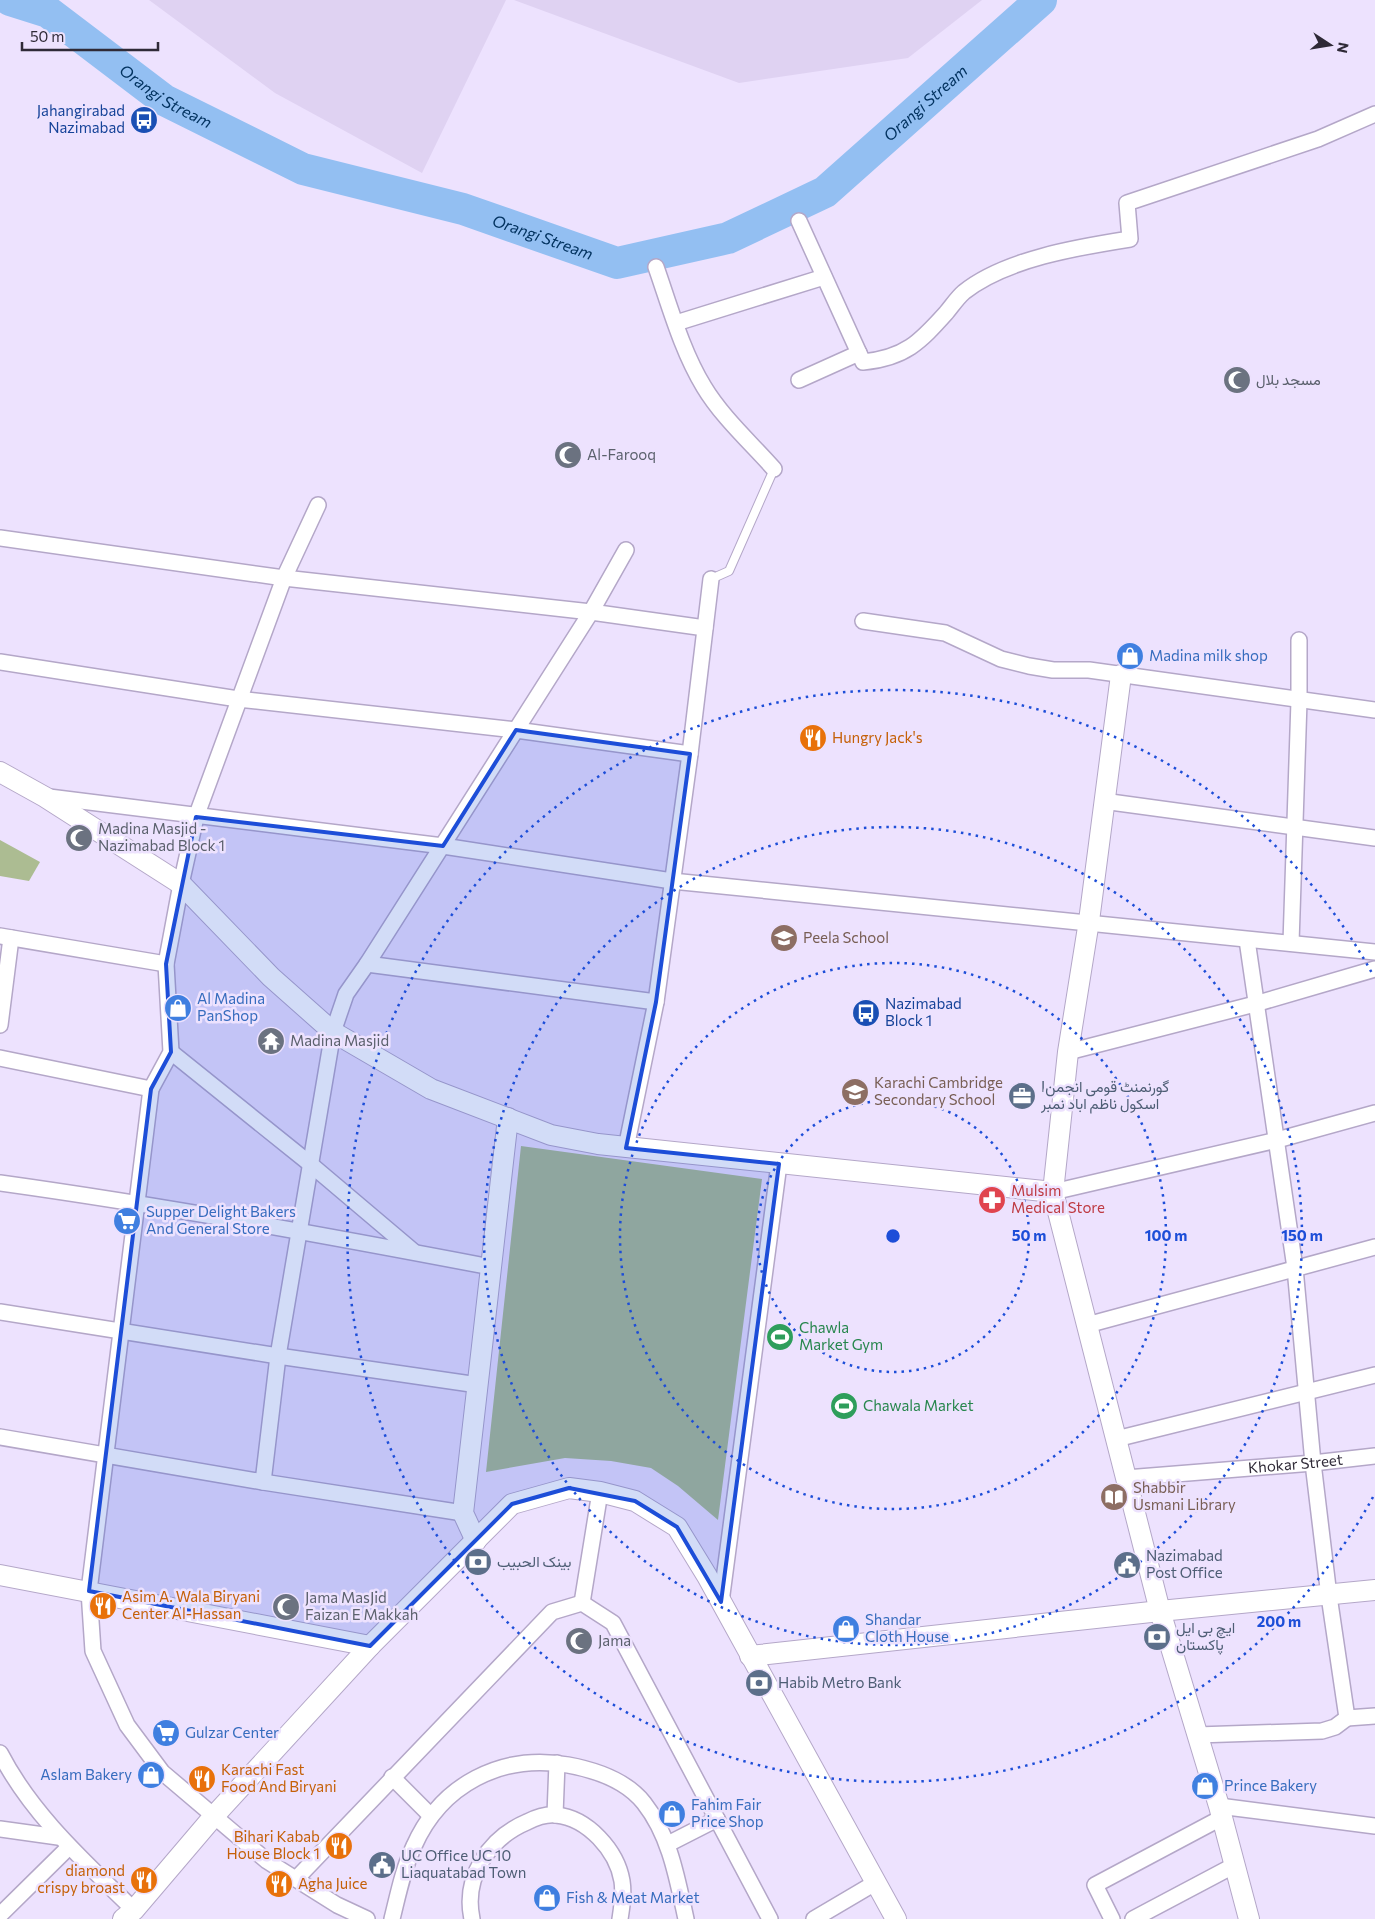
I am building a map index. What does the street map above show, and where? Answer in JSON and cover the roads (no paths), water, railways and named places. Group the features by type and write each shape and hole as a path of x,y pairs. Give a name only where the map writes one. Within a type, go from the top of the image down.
{"street":[{"path":"799,221 864,362 871,361 912,348 925,337 963,293 992,275 1062,250 1130,239 1127,203 1318,139 1375,114"},
{"path":"656,267 687,353 704,388 774,469"},
{"path":"676,324 824,277"},
{"path":"799,380 860,353"},
{"path":"318,505 284,578 238,699 196,817 180,884 166,964 170,1052 150,1089 138,1202 89,1591 92,1651 127,1726 162,1772 268,1861 337,1905 367,1919"},
{"path":"0,538 284,578 591,612 705,628"},
{"path":"263,1482 278,1356 309,1163 333,1032 346,994 368,964 591,612 626,550"},
{"path":"626,1148 656,1002 690,754 711,579"},
{"path":"863,621 944,633 1001,660 1029,666 1053,670 1089,670 1299,701 1375,710"},
{"path":"1291,943 1296,829 1299,640"},
{"path":"0,662 238,699 516,730 690,754"},
{"path":"1120,675 1103,801 1090,921 1068,1052 1053,1192 1160,1611 1198,1735 1249,1919"},
{"path":"0,772 45,797 180,884 270,977 333,1032 431,1089 551,1135 626,1148 1053,1192 1277,1140 1375,1112"},
{"path":"45,797 443,846 672,881 939,909 1090,921 1246,940 1375,952"},
{"path":"1103,801 1296,829 1375,838"},
{"path":"0,1025 5,937 166,964"},
{"path":"1246,940 1295,1268 1305,1393 1313,1463 1329,1596 1347,1718"},
{"path":"368,964 656,1002"},
{"path":"1068,1052 1255,1004 1375,970"},
{"path":"170,1052 309,1163 414,1252"},
{"path":"0,1058 150,1089"},
{"path":"476,1541 463,1513 508,1118"},
{"path":"721,1602 779,1164"},
{"path":"0,1183 138,1202 299,1230 491,1267"},
{"path":"1087,1325 1375,1247"},
{"path":"0,1312 278,1356 478,1385"},
{"path":"1116,1439 1375,1375"},
{"path":"0,1437 263,1482 463,1513"},
{"name":"Khokar Street","path":"1126,1478 1313,1463 1375,1456"},
{"path":"0,1753 8,1768 63,1842 128,1914 214,1816 370,1646 512,1504 569,1488 600,1492 634,1501 677,1527 721,1602 896,1919"},
{"path":"582,1603 600,1492"},
{"path":"0,1575 370,1646"},
{"path":"750,1656 1160,1611 1375,1590"},
{"path":"296,1879 552,1612 582,1603 613,1623 770,1919"},
{"path":"1198,1735 1322,1731 1335,1727 1347,1718 1375,1716"},
{"path":"392,1919 402,1879 414,1846 431,1816 460,1787 495,1769 513,1763 557,1763 605,1774 643,1801 656,1820 668,1844 686,1919"},
{"path":"555,1815 557,1763"},
{"path":"392,1777 431,1816"},
{"path":"1112,1919 1095,1885 1220,1812 1375,1826"},
{"path":"472,1919 470,1898 473,1879 486,1852 502,1836 517,1826 535,1818 555,1815 573,1819 592,1831 606,1846 622,1880 623,1903 620,1919"},
{"path":"668,1844 717,1819"},
{"path":"0,1829 63,1842"},
{"path":"0,1915 63,1842"},
{"path":"1133,1919 1233,1866"},
{"path":"814,1919 875,1883"}],"lane":[{"path":"711,579 729,571 774,469"}],"waterway":[{"name":"Orangi Stream","path":"10,0 48,12 164,100 303,169 463,209 617,263 728,238 825,192 1041,0"}],"place":[{"name":"Jahangirabad Nazimabad","path":"144,120"},
{"name":"مسجد بلال","path":"1237,380"},
{"name":"Al-Farooq","path":"568,455"},
{"name":"Madina milk shop","path":"1130,656"},
{"name":"Hungry Jack's","path":"813,738"},
{"name":"Madina Masjid - Nazimabad Block 1","path":"79,838"},
{"name":"Peela School","path":"784,938"},
{"name":"Al Madina PanShop","path":"178,1008"},
{"name":"Nazimabad Block 1","path":"866,1013"},
{"name":"Madina Masjid","path":"271,1041"},
{"name":"Karachi Cambridge Secondary School","path":"855,1092"},
{"name":"Iگورنمنٹ قومی انجمن اسکول ناظم اباد نمبر","path":"1022,1096"},
{"name":"Mulsim Medical Store","path":"992,1200"},
{"name":"Supper Delight Bakers And General Store","path":"127,1221"},
{"name":"Chawla Market Gym","path":"780,1337"},
{"name":"Chawala Market","path":"844,1406"},
{"name":"Shabbir Usmani Library","path":"1114,1497"},
{"name":"بينک الحبيب","path":"478,1562"},
{"name":"Nazimabad Post Office","path":"1127,1565"},
{"name":"Asim A. Wala Biryani Center Al-Hassan","path":"103,1606"},
{"name":"Jama MasJid Faizan E Makkah","path":"286,1607"},
{"name":"Shandar Cloth House","path":"846,1629"},
{"name":"ایچ بی ایل پاکستان","path":"1157,1637"},
{"name":"Jama","path":"579,1641"},
{"name":"Habib Metro Bank","path":"759,1683"},
{"name":"Gulzar Center","path":"166,1733"},
{"name":"Aslam Bakery","path":"151,1775"},
{"name":"Karachi Fast Food And Biryani","path":"202,1779"},
{"name":"Prince Bakery","path":"1205,1786"},
{"name":"Fahim Fair Price Shop","path":"672,1814"},
{"name":"Bihari Kabab House Block 1","path":"339,1846"},
{"name":"UC Office UC 10 Liaquatabad Town","path":"382,1865"},
{"name":"diamond crispy broast","path":"144,1880"},
{"name":"Agha Juice","path":"279,1884"},
{"name":"Fish & Meat Market","path":"547,1898"}]}
